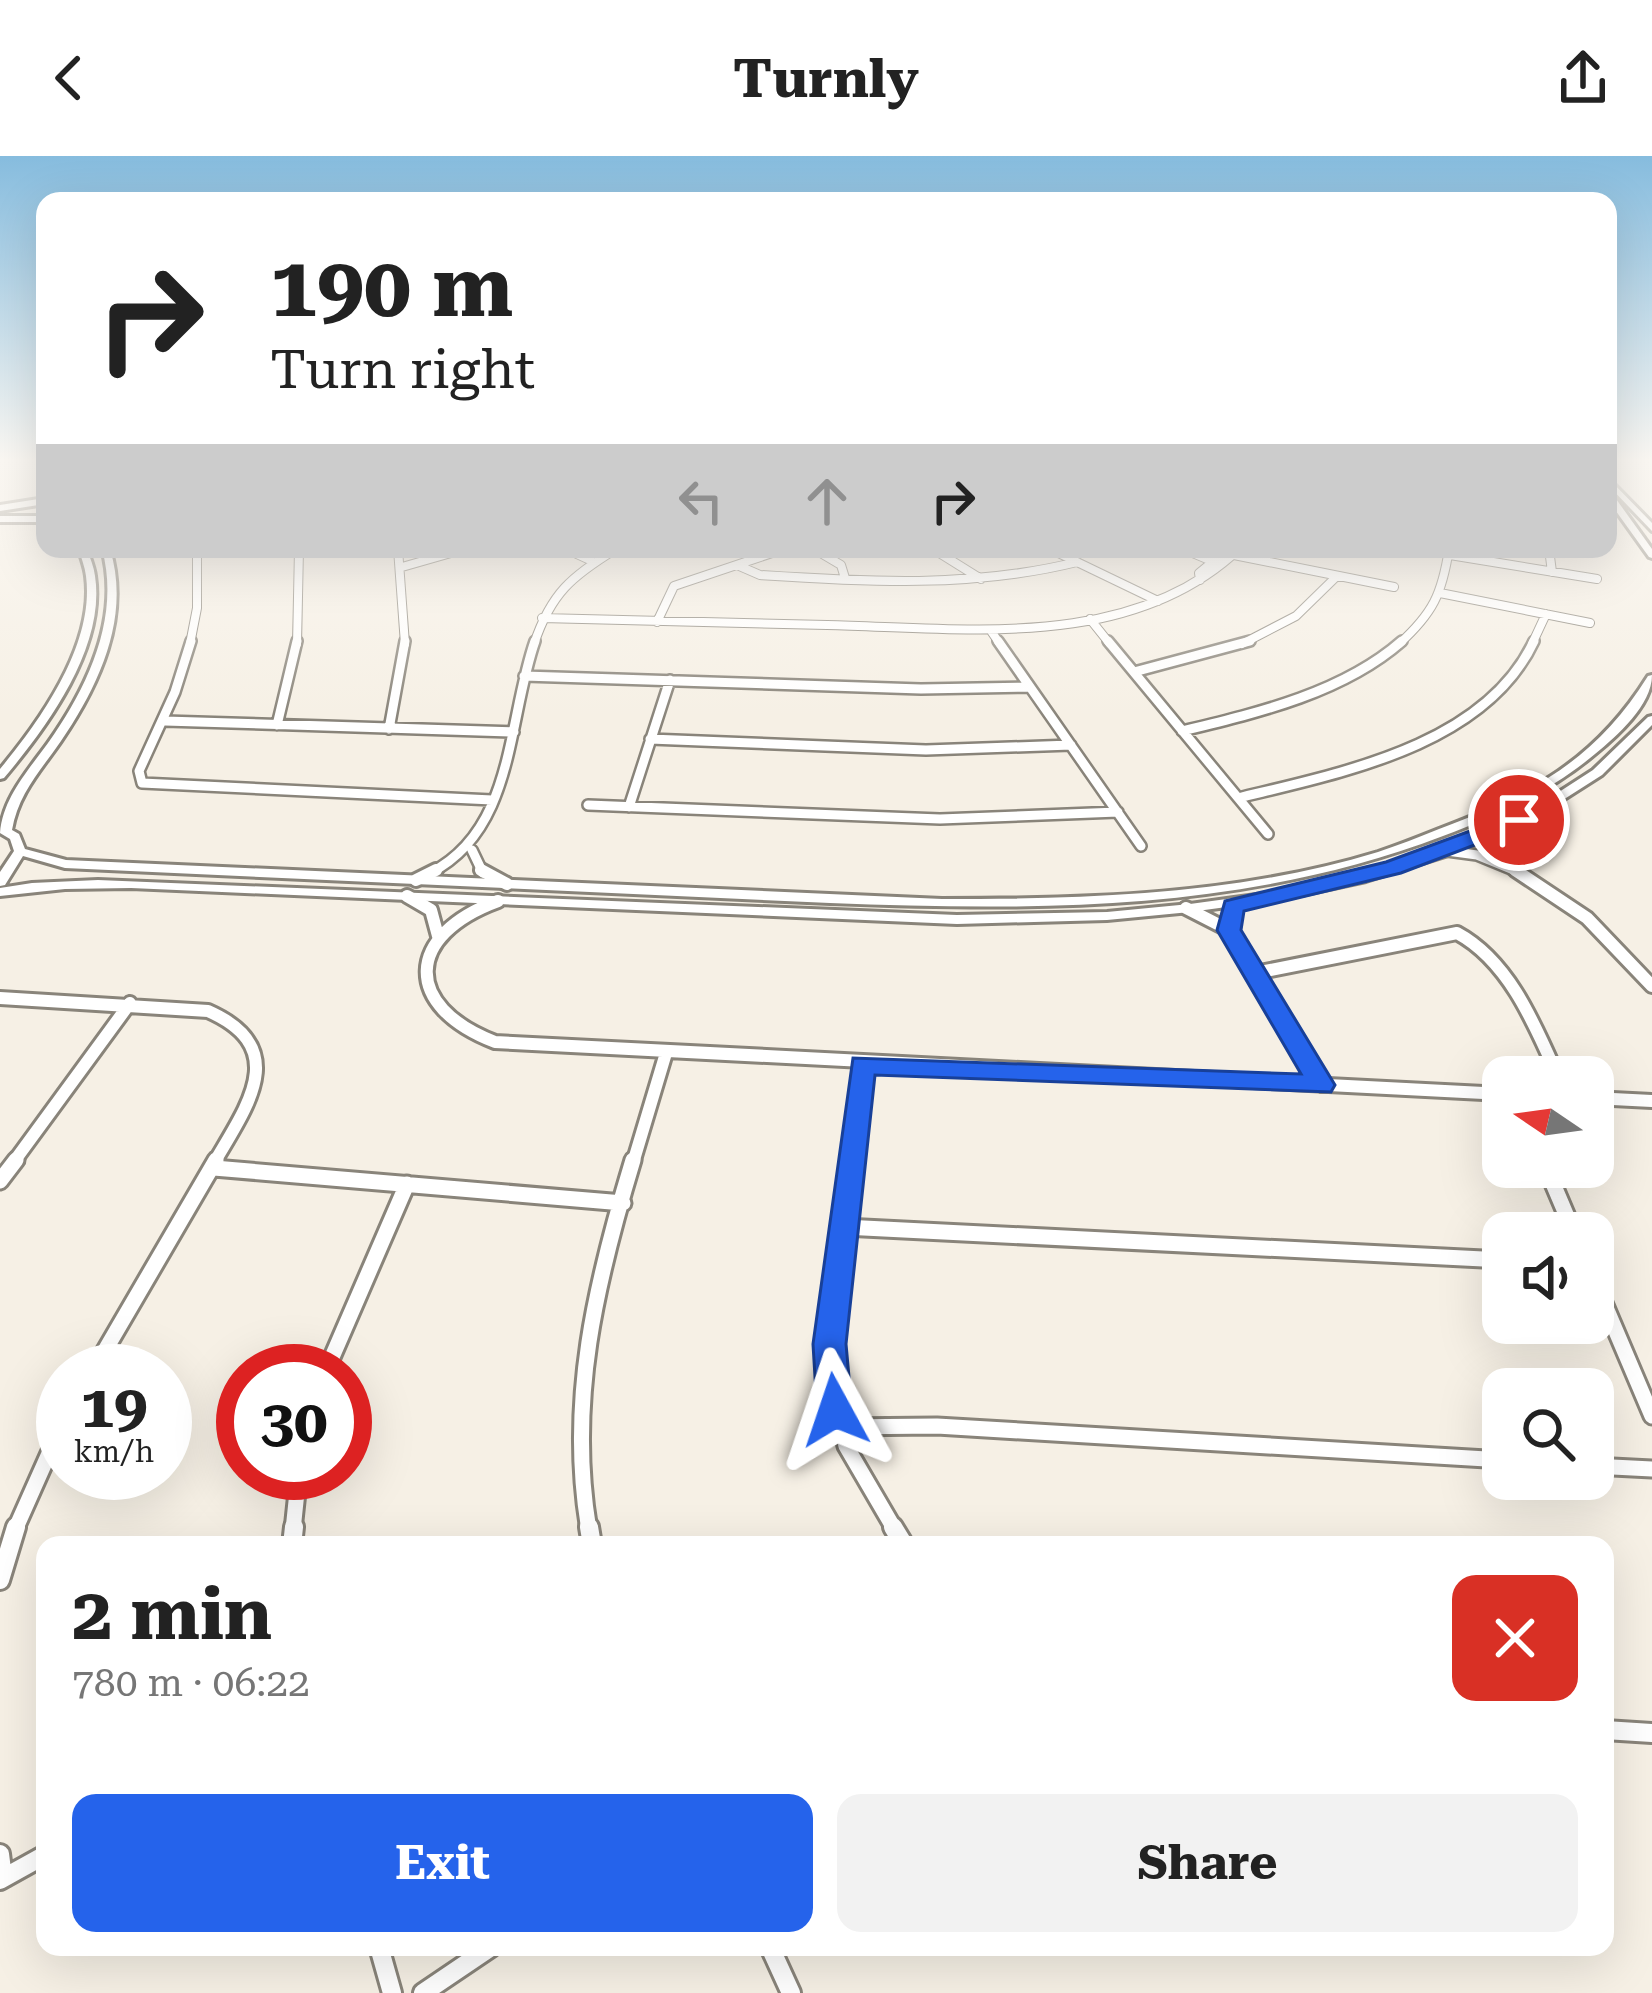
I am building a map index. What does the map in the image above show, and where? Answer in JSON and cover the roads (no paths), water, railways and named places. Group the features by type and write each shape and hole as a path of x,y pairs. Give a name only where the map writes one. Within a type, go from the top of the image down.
{"street":[{"path":"0,776 33,735 73,663 91,598 84,558"},
{"path":"0,882 13,869 20,851 15,837 3,829 9,807 66,725 95,662 116,583 109,558"},
{"path":"198,558 199,584 188,657 165,722 139,772 140,781 150,787 492,800"},
{"path":"277,725 297,643 299,558"},
{"path":"389,729 406,652 400,558"},
{"path":"402,567 434,558"},
{"path":"586,558 590,560"},
{"path":"415,880 449,868 472,850 514,732 524,676 542,619 563,580 595,558"},
{"path":"657,622 674,586 758,558"},
{"path":"828,558 841,566 845,578"},
{"path":"947,558 981,579"},
{"path":"1069,558 1158,601"},
{"path":"1204,558 1214,562"},
{"path":"1202,581 1197,575 1221,558"},
{"path":"542,619 991,631 1090,620 1158,601 1202,581 1226,558"},
{"path":"1262,558 1394,586"},
{"path":"1182,731 1280,706 1344,679 1410,633 1440,593 1448,558"},
{"path":"1480,558 1597,580"},
{"path":"1550,558 1552,572"},
{"path":"737,565 755,575 981,579 1077,562"},
{"path":"1134,673 1200,658 1273,631 1318,598 1337,576"},
{"path":"1440,593 1590,622"},
{"path":"1238,798 1352,767 1445,728 1505,682 1528,655 1546,614"},
{"path":"1090,620 1268,834"},
{"path":"991,631 1142,846"},
{"path":"524,676 934,689 1030,686"},
{"path":"20,851 65,864 943,904 1079,902 1274,880 1446,832 1520,799 1570,768 1619,725 1652,678"},
{"path":"628,807 670,680"},
{"path":"0,892 68,885 990,920 1186,908 1334,883 1447,851 1498,830 1591,778 1652,719"},
{"path":"165,722 514,732"},
{"path":"650,740 944,750 1071,745"},
{"path":"588,805 962,819 1118,812"},
{"path":"1498,830 1503,850 1520,870 1587,920 1652,986"},
{"path":"1420,860 1423,853 1455,841 1446,832"},
{"path":"472,850 483,873 508,884"},
{"path":"1447,851 1490,857 1520,870"},
{"path":"407,896 430,908 439,926 426,988 437,1012 461,1031 495,1042 863,1065 1482,1093"},
{"path":"438,937 457,917 502,900"},
{"path":"1229,930 1230,911 1238,902"},
{"path":"1186,908 1229,930 1322,1085"},
{"path":"1256,973 1419,939 1456,940 1486,958 1526,1008 1548,1056"},
{"path":"0,998 208,1011 250,1037 259,1066 257,1083 214,1168 109,1344"},
{"path":"0,1181 130,1004"},
{"path":"590,1536 580,1488 577,1396 593,1305 666,1053"},
{"path":"863,1065 829,1362 839,1427 855,1465 898,1536"},
{"path":"1614,1099 1652,1101"},
{"path":"214,1168 623,1203"},
{"path":"338,1344 407,1184"},
{"path":"844,1227 1482,1259"},
{"path":"1614,1326 1652,1416"},
{"path":"839,1427 970,1427 1482,1459"},
{"path":"1614,1467 1652,1469"},
{"path":"0,1580 36,1480"},
{"path":"293,1536 296,1500"},
{"path":"1614,1731 1652,1733"},
{"path":"0,1854 1,1879 36,1860"},
{"path":"382,1956 392,1993"},
{"path":"423,1993 478,1956"},
{"path":"774,1956 790,1993"}]}
